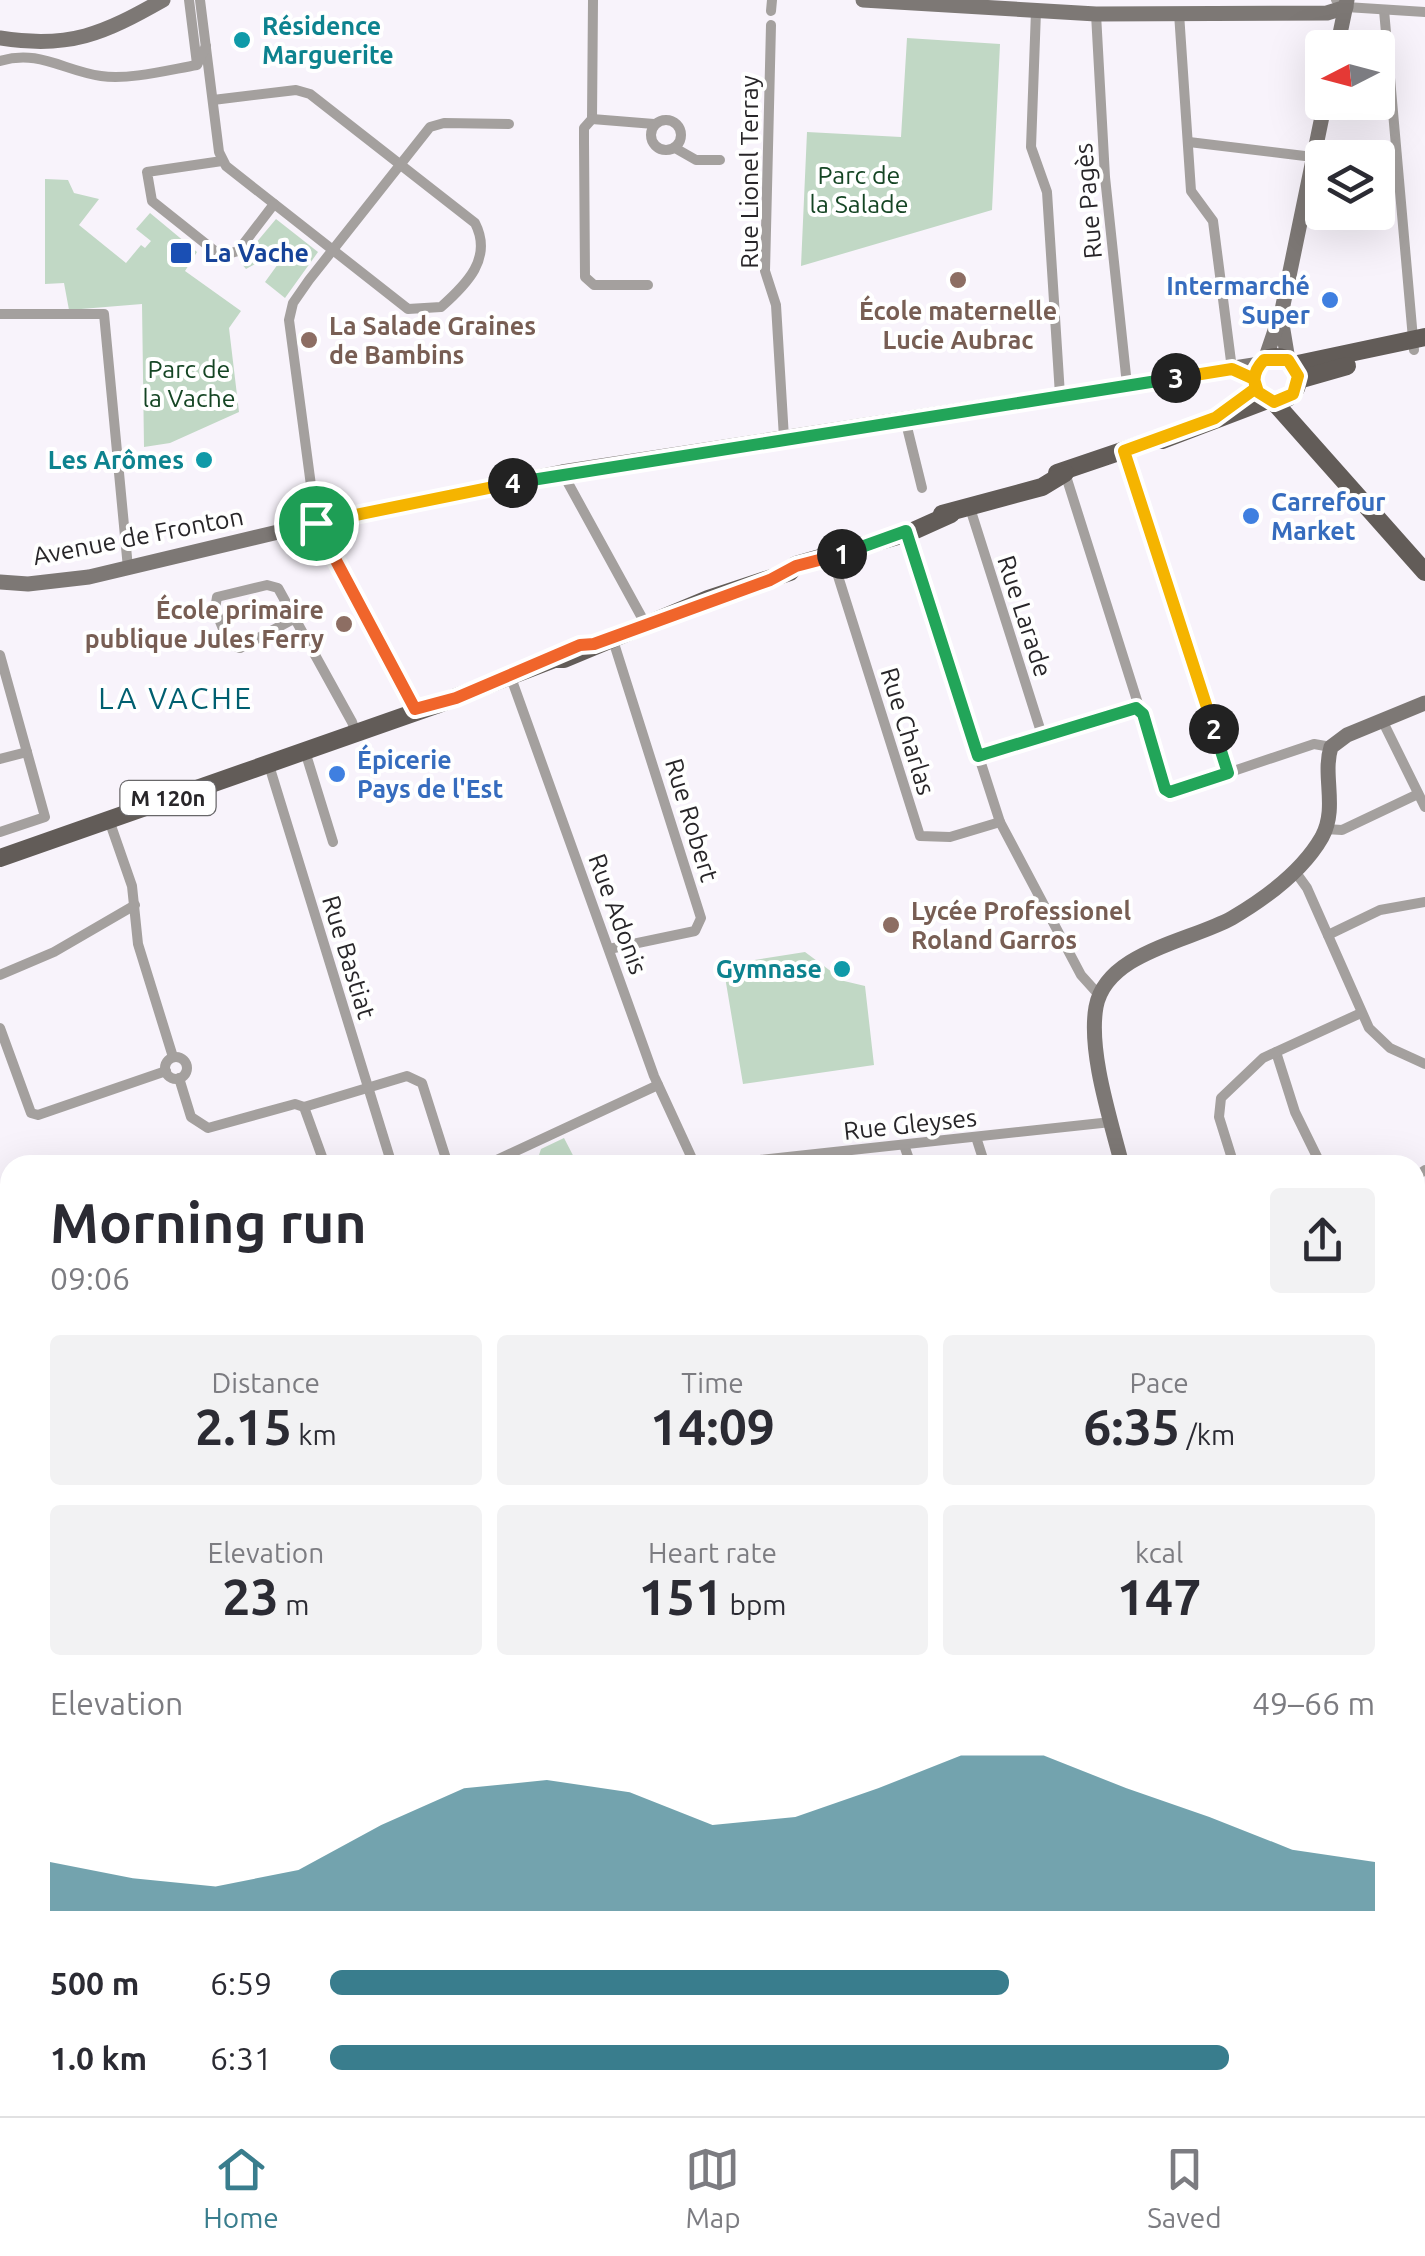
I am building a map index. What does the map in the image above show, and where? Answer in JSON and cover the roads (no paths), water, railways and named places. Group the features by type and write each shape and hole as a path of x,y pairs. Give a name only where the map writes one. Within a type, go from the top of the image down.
{"main road":[{"path":"1263,382 1419,344"},
{"path":"1263,382 1293,375"},
{"path":"1293,375 1306,438"},
{"path":"1263,382 1306,438 1425,572"},
{"name":"M 120n","path":"0,858 420,707 433,698 554,659 580,645 594,644 738,592 790,572 796,566 832,558 1015,492 1040,478 1065,473 1215,418 1263,382"}],"street":[{"path":"25,41 89,30 150,0"},
{"path":"0,38 56,44 92,37 164,0"},
{"path":"189,0 197,65 211,86"},
{"path":"200,0 211,86 213,100 222,161 408,309 440,307 480,263 482,243 474,223 303,90 213,100"},
{"path":"593,0 592,119 584,128 585,277 594,285 648,285"},
{"path":"863,0 1096,14 1327,13 1343,2 1425,12"},
{"path":"1339,30 1343,2"},
{"path":"1384,10 1419,344"},
{"path":"1036,11 1030,147 1047,192 1060,395"},
{"name":"Rue Pagès","path":"1096,14 1106,177 1127,385"},
{"path":"1179,14 1191,191 1212,222 1232,369"},
{"name":"Rue Lionel Terray","path":"771,25 765,271 776,305 784,438"},
{"path":"197,65 206,46"},
{"path":"0,61 23,56 49,58 108,76 197,65"},
{"path":"592,119 654,124 666,119 678,125 682,135 674,148"},
{"path":"420,707 316,523 289,320 293,303 332,250 434,125 508,124"},
{"path":"654,124 650,132 654,145 662,150 674,148 696,160 720,160"},
{"path":"1189,142 1305,155"},
{"path":"222,161 147,172 152,201 221,256 238,251 274,204"},
{"path":"1263,382 1305,196"},
{"path":"1282,310 1293,375"},
{"path":"0,314 104,314 128,568"},
{"name":"Avenue de Fronton","path":"0,582 44,582 128,568 316,523 562,472 1232,369 1263,382"},
{"path":"904,419 922,488"},
{"path":"1124,451 1228,773"},
{"path":"562,472 646,625"},
{"path":"1065,473 1136,708 1143,714 1165,789 1170,792 1314,744 1331,746 1425,703"},
{"name":"Rue Larade","path":"970,508 1042,736"},
{"path":"906,531 1000,822 1080,976 1099,996"},
{"name":"Rue Charlas","path":"832,558 920,836 950,838 1000,822"},
{"path":"295,618 240,648 229,644 215,610 217,597 267,585 278,588 295,618 355,730"},
{"name":"Rue Robert","path":"609,949 695,931 701,918 612,637"},
{"path":"0,655 6,697 45,816 0,832"},
{"name":"Rue Adonis","path":"510,674 658,1086 690,1155"},
{"path":"978,756 1136,708"},
{"path":"1382,720 1425,807"},
{"path":"1119,1155 1096,1037 1099,996 1138,959 1228,920 1294,870 1325,830 1331,746"},
{"path":"304,748 333,842"},
{"path":"0,760 27,752"},
{"name":"Rue Bastiat","path":"268,761 389,1155"},
{"path":"1325,830 1342,830 1418,794"},
{"path":"0,1028 31,1113 38,1115 166,1070 173,1057 138,944 134,905 109,820"},
{"path":"1294,870 1361,1013 1379,1040 1425,1064"},
{"path":"1328,936 1380,910 1425,902"},
{"path":"0,975 54,952 134,905"},
{"path":"1231,1155 1219,1118 1219,1101 1255,1064 1361,1013"},
{"path":"1276,1052 1295,1112 1316,1155"},
{"path":"173,1057 180,1057 187,1066 179,1078"},
{"path":"166,1070 179,1078 196,1124 208,1128 295,1104 304,1107 408,1076 422,1083 445,1155"},
{"path":"508,1155 658,1086"},
{"path":"304,1107 321,1155"},
{"name":"Rue Gleyses","path":"814,1155 1111,1122"},
{"path":"976,1138 982,1155"},
{"path":"904,1146 907,1155"}],"place":[{"name":"Résidence Marguerite","path":"242,40"},
{"name":"La Vache","path":"181,253"},
{"name":"École maternelle Lucie Aubrac","path":"958,280"},
{"name":"Intermarché Super","path":"1330,300"},
{"name":"La Salade Graines de Bambins","path":"309,340"},
{"name":"Les Arômes","path":"204,460"},
{"name":"Carrefour Market","path":"1251,516"},
{"name":"École primaire publique Jules Ferry","path":"344,624"},
{"name":"Épicerie Pays de l'Est","path":"337,774"},
{"name":"Lycée Professionel Roland Garros","path":"891,925"},
{"name":"Gymnase","path":"842,969"}],"district":[{"name":"LA VACHE","path":"176,699"}],"park label":[{"name":"Parc de la Salade","path":"859,190"},
{"name":"Parc de la Vache","path":"189,384"}]}
